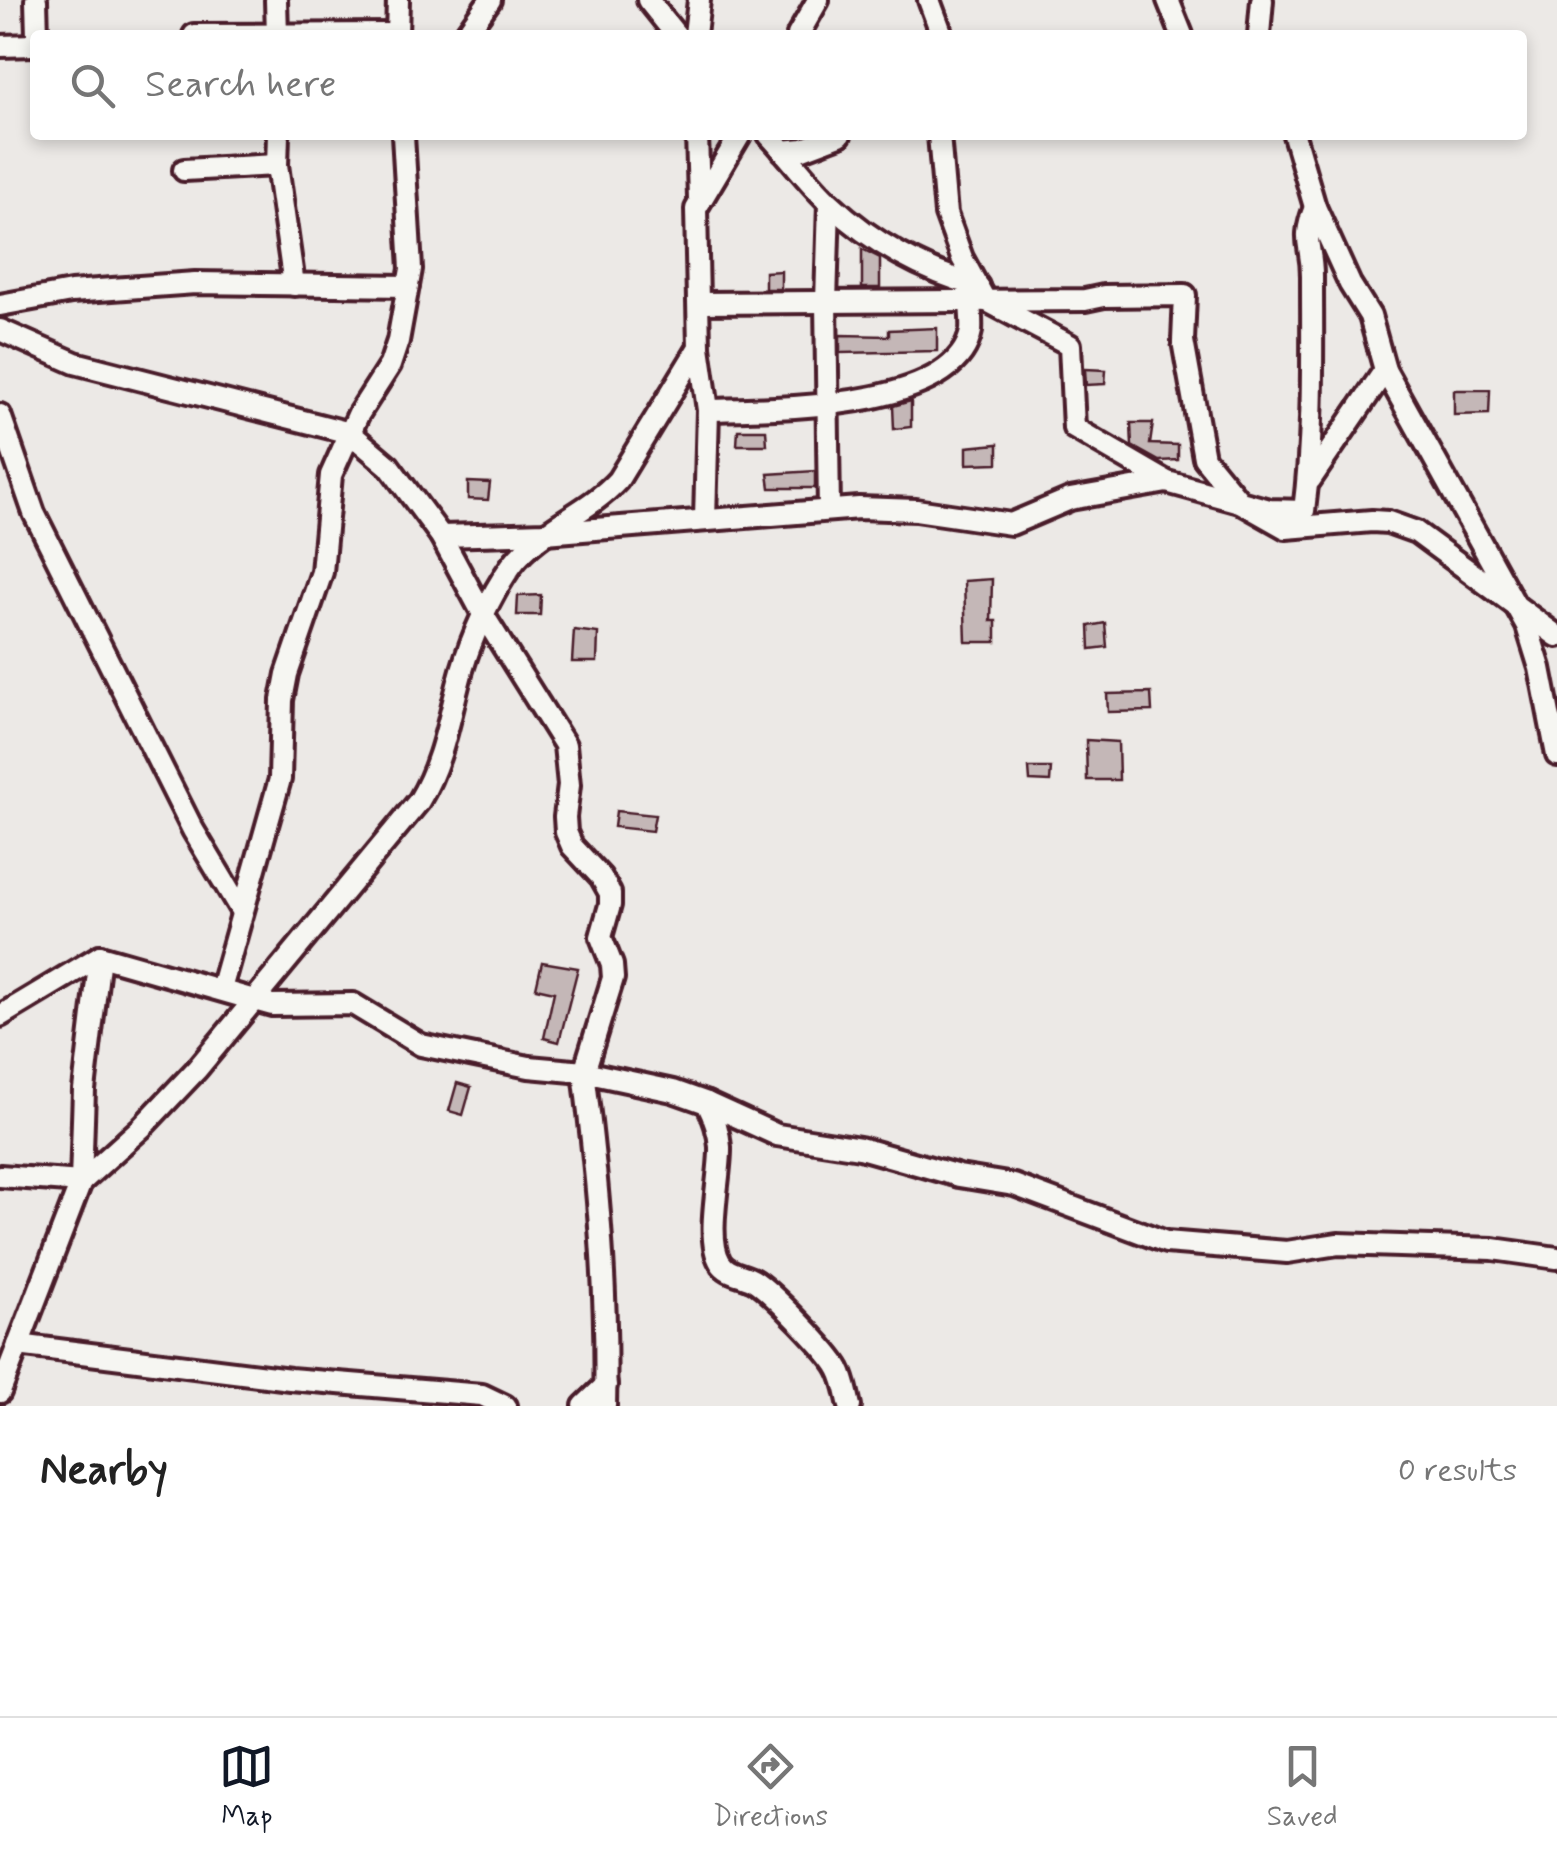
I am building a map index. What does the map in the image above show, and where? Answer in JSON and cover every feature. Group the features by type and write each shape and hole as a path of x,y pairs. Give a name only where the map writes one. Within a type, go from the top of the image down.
{"street":[{"path":"36,0 37,30"},
{"path":"276,0 277,30"},
{"path":"397,30 398,0"},
{"path":"468,30 490,0"},
{"path":"648,0 672,30"},
{"path":"929,0 940,30"},
{"path":"1168,0 1180,30"},
{"path":"1259,30 1262,0"},
{"path":"801,30 817,1"},
{"path":"0,46 30,45"},
{"path":"278,140 294,285"},
{"path":"220,989 280,779 282,700 322,572 330,479 350,433 394,353 411,269 405,140"},
{"path":"697,140 699,347 708,410 706,519"},
{"path":"699,200 737,140"},
{"path":"774,140 830,203 859,228 1070,345 1074,428 1168,482 1240,502 1270,521 1400,525 1416,532 1557,636"},
{"path":"784,151 827,140"},
{"path":"708,410 827,405 898,390 930,379 953,362 971,332 978,295 946,214 939,140"},
{"path":"1295,140 1315,207 1350,284 1370,316 1385,370 1527,626 1540,668 1557,756"},
{"path":"184,170 278,165"},
{"path":"829,510 826,302 830,203"},
{"path":"1307,486 1312,447 1312,273 1305,232 1315,207"},
{"path":"0,305 71,292 195,283 408,286"},
{"path":"699,303 978,295 1085,300 1104,296 1185,295 1182,341 1204,458 1240,502"},
{"path":"0,330 75,363 350,433 390,466 441,536 484,616 565,745 570,785 566,832 572,846 607,884 610,893 601,937 613,978 584,1072 601,1221 606,1396 584,1406"},
{"path":"0,1176 81,1182 141,1128 256,1001 419,801 434,776 462,668 510,568 545,533 597,500 618,480 699,347"},
{"path":"1294,520 1307,486 1385,370"},
{"path":"0,415 34,513 168,782 242,912"},
{"path":"441,536 545,533 829,510 916,510 1012,524 1070,499 1168,482"},
{"path":"0,1392 81,1182 84,1090 100,956"},
{"path":"0,1016 100,956 272,1005 354,1004 421,1044 529,1068 584,1072 674,1091 777,1135 860,1148 959,1176 1014,1185 1166,1242 1288,1252 1338,1244 1493,1249 1557,1258"},
{"path":"706,1103 715,1120 720,1148 714,1191 717,1258 725,1269 754,1280 777,1299 834,1360 850,1406"},
{"path":"18,1345 290,1379 482,1395 505,1406"}],"building":[{"path":"862,249 880,258 880,288 862,288"},
{"path":"781,271 781,289 765,289 765,272"},
{"path":"937,328 937,351 840,353 840,335 889,336 889,330"},
{"path":"1085,369 1106,370 1105,384 1086,385"},
{"path":"1454,390 1490,390 1489,414 1454,415"},
{"path":"911,401 911,427 894,429 893,406"},
{"path":"1131,423 1153,423 1150,444 1178,445 1178,460 1159,461 1132,446"},
{"path":"738,430 766,430 767,445 737,445"},
{"path":"998,444 998,463 967,464 967,447"},
{"path":"815,471 815,488 770,488 768,474"},
{"path":"468,482 490,483 488,500 468,499"},
{"path":"992,579 991,621 996,621 996,642 966,642 964,581"},
{"path":"541,595 540,615 517,615 518,596"},
{"path":"1105,623 1107,647 1090,649 1089,626"},
{"path":"574,630 598,633 597,662 572,662"},
{"path":"1151,693 1152,711 1108,712 1107,694"},
{"path":"1086,740 1118,742 1119,780 1087,780"},
{"path":"1029,768 1051,768 1050,782 1030,781"},
{"path":"616,811 655,815 652,831 614,827"},
{"path":"542,962 578,968 559,1042 544,1038 554,992 536,988"},
{"path":"457,1083 471,1087 463,1115 449,1111"}]}
